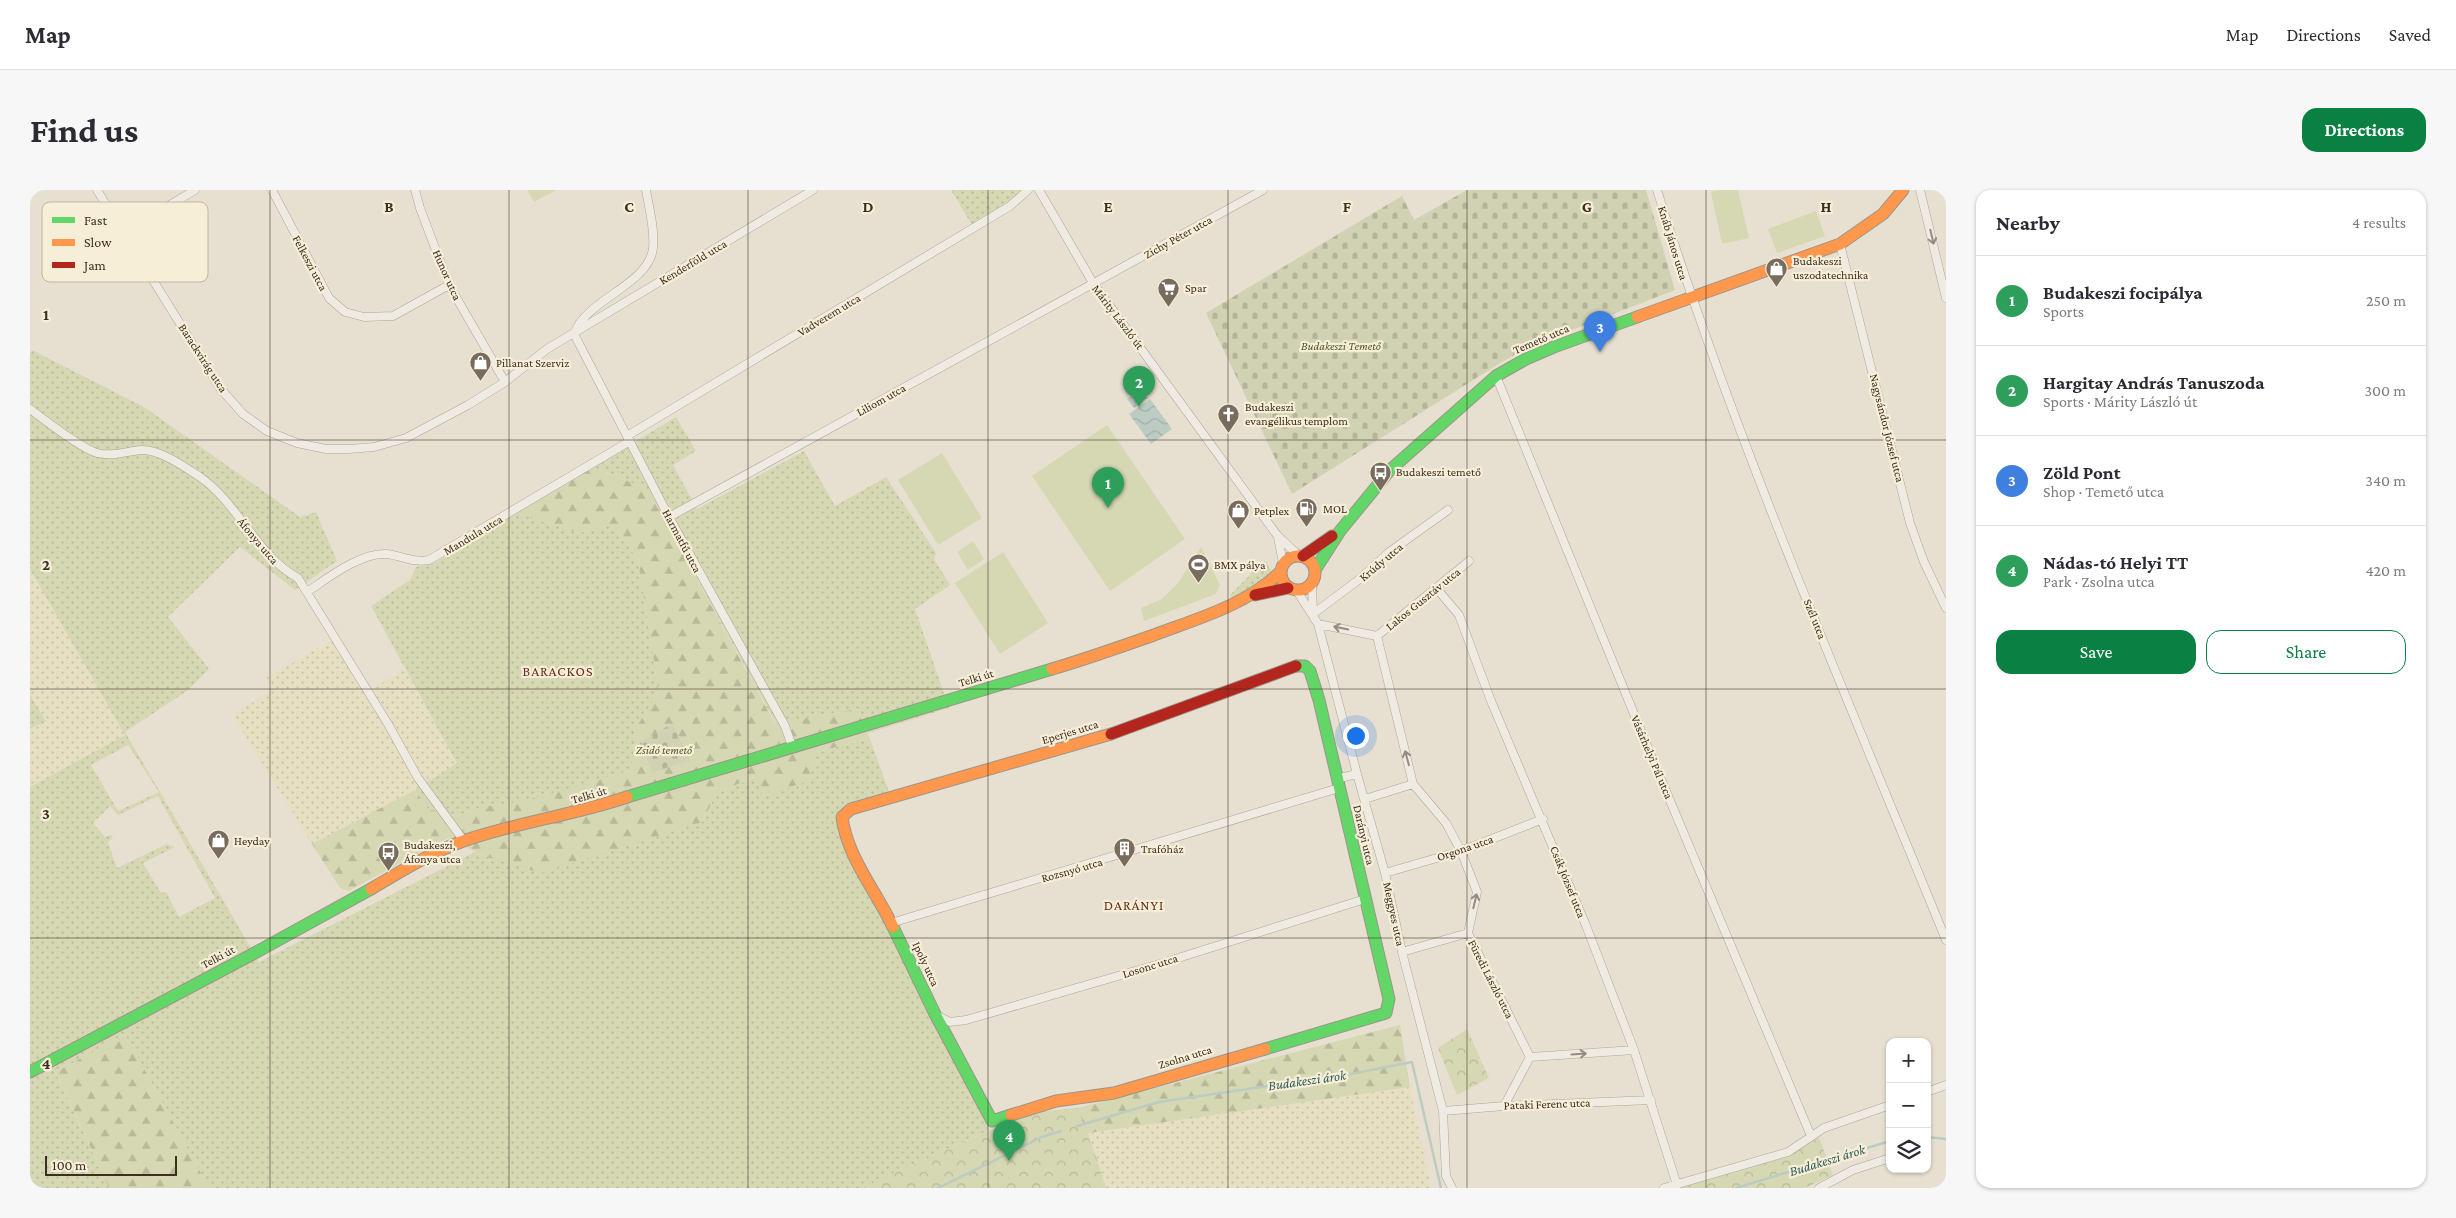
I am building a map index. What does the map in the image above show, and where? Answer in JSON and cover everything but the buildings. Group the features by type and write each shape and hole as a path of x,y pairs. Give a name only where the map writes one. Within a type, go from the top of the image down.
{"main road":[{"name":"Temető utca","path":"1315,570 1340,531 1390,470 1496,376 1526,359 1554,347 1690,296 1840,244 1883,214 1903,190"},
{"name":"Temető utca","path":"1301,556 1340,531"},
{"path":"1301,556 1312,563 1315,570 1312,584 1305,589 1292,589 1246,597 1271,581 1290,557 1301,556"},
{"path":"1282,567 1281,580 1292,589"},
{"name":"Telki út","path":"30,1072 251,955 429,856 464,840 515,825 585,811 691,776 1000,686 1189,622 1246,597"},
{"name":"Eperjes utca","path":"842,817 851,809 1088,742 1296,666 1304,666"},
{"name":"Darányi utca","path":"1304,666 1310,671 1320,700 1337,784 1389,998 1386,1013"},
{"name":"Ipoly utca","path":"842,817 844,832 866,879 891,923 935,1014 992,1121"},
{"name":"Zsolna utca","path":"992,1121 1056,1101 1114,1093 1386,1013"}],"street":[{"name":"Barackvirág utca","path":"97,190 104,202"},
{"path":"175,202 195,190"},
{"name":"Felkeszi utca","path":"272,190 329,298 346,312 364,318 393,316 449,286"},
{"name":"Hunor utca","path":"415,190 449,286 505,382"},
{"path":"574,334 577,324 586,315 634,277 646,264 653,249 646,190"},
{"name":"Kenderföld utca","path":"574,334 813,190"},
{"name":"Vadverem utca","path":"629,439 1010,206 1028,190"},
{"name":"Márity László út","path":"1039,190 1093,283 1277,535 1301,556"},
{"name":"Zichy Péter utca","path":"1093,283 1263,190"},
{"name":"Knáb János utca","path":"1657,190 1690,296"},
{"path":"1920,190 1946,298"},
{"name":"Nagysándor József utca","path":"1840,244 1910,523 1924,562 1946,608"},
{"name":"Barackvirág utca","path":"154,282 220,388 243,414 267,431 297,442 326,448 374,447 406,438 468,405 505,382 547,349 574,334"},
{"name":"Liliom utca","path":"669,517 1093,283"},
{"name":"Szél utca","path":"1690,296 1771,511 1946,940"},
{"name":"Harmatfű utca","path":"574,334 669,517 785,726 792,746"},
{"name":"Vásárhelyi Pál utca","path":"1496,376 1650,753 1811,1136"},
{"name":"Áfonya utca","path":"30,409 96,453 116,455 144,450 165,456 201,478 221,496 282,569 298,578 308,592 418,778 464,840"},
{"name":"Mandula utca","path":"308,592 342,569 378,555 394,556 421,562 429,560 629,439"},
{"name":"Krúdy utca","path":"1313,614 1361,578 1388,553 1448,510"},
{"name":"Márity László út","path":"1277,535 1282,567"},
{"name":"Lakos Gusztáv utca","path":"1377,636 1469,561"},
{"name":"Meggyes utca","path":"1312,584 1313,614"},
{"name":"Meggyes utca","path":"1292,589 1313,614 1318,624 1356,774 1385,873 1402,952 1443,1111 1446,1176 1452,1188"},
{"name":"Csák József utca","path":"1437,589 1459,615 1491,701 1543,819 1634,1050 1677,1184"},
{"path":"1318,624 1377,636"},
{"name":"Füredi László utca","path":"1377,636 1413,784 1446,823 1461,851 1477,892 1468,933 1530,1057"},
{"name":"Rozsnyó utca","path":"891,923 1337,784 1356,774"},
{"path":"1365,800 1413,784"},
{"name":"Orgona utca","path":"1385,873 1461,851 1543,819"},
{"name":"Losonc utca","path":"935,1014 950,1022 966,1020 1156,965 1365,899"},
{"path":"1402,952 1468,933"},
{"path":"1504,1106 1530,1057 1634,1050"},
{"path":"1931,1091 1946,1085"},
{"name":"Pataki Ferenc utca","path":"1443,1111 1504,1106 1651,1100"},
{"path":"1664,1188 1788,1152 1811,1136 1835,1124 1886,1106"},
{"path":"1819,1188 1853,1170 1886,1159"}],"shaded area":[{"path":"30,569 125,735 30,787 30,729 46,720 30,695"},
{"path":"339,636 372,690 404,668 458,763 415,790 312,844 234,718 238,711 272,690 266,678"},
{"path":"1410,1087 1431,1188 1106,1188 1088,1133"}],"green space":[{"path":"527,190 556,190 534,202"},
{"path":"951,190 1023,190 1019,195 972,225"},
{"name":"Budakeszi Temető","path":"1467,190 1646,190 1675,290 1533,345 1505,360 1292,494 1206,313 1402,196 1414,220"},
{"path":"1738,190 1749,238 1722,244 1711,192"},
{"path":"1816,211 1825,236 1777,253 1768,229"},
{"path":"32,350 144,407 300,517 316,512 337,561 295,590 240,547 168,617 209,669 187,691 125,732 259,962 475,852 484,856 702,822 717,793 816,752 870,739 889,792 843,808 838,815 837,826 989,1130 862,1188 209,1188 125,1034 56,1073 109,1188 30,1188 30,787 125,735 30,569 30,354","holes":["128,745 159,792 118,811 91,765","158,796 215,898 179,917 166,892 161,893 143,863 175,847 167,844 117,868 108,842 113,838 111,835 105,837 93,823 110,806 118,815"]},
{"path":"676,417 696,451 673,465 697,509 804,451 835,506 886,477 936,553 934,559 950,585 915,609 949,708 868,733 857,709 776,724 649,490 593,467"},
{"path":"1107,425 1185,539 1110,591 1032,476"},
{"path":"942,453 982,518 938,545 898,480"},
{"path":"593,467 649,490 775,724 857,709 870,739 816,752 809,780 764,797 754,777 717,793 702,822 541,873 484,856 448,838 348,891 340,888 312,844 415,790 428,809 456,816 482,807 524,801 632,770 635,729 659,692 638,561 614,524 579,533 517,513"},
{"path":"517,513 579,533 614,524 638,561 659,692 635,729 632,770 524,802 482,807 456,816 428,809 415,790 457,763 371,606 410,580 416,567 434,563"},
{"path":"973,541 984,559 968,570 957,552"},
{"name":"BMX pálya","path":"1201,547 1220,585 1216,594 1144,621 1141,608 1162,599 1178,583"},
{"path":"1003,552 1048,623 1000,654 955,583"},
{"path":"1265,560 1272,572 1261,584 1232,600 1230,595"},
{"path":"30,695 46,721 30,729"},
{"name":"Zsidó temető","path":"672,724 690,760 652,773 641,741"},
{"path":"1400,1025 1410,1087 1088,1133 1106,1188 862,1188 1028,1113 1078,1108"},
{"path":"1467,1029 1489,1078 1457,1095 1438,1048"},
{"path":"125,1034 209,1188 109,1188 56,1072"},
{"path":"1078,1108 1106,1188 862,1188 1028,1113"},
{"path":"1817,1132 1833,1175 1805,1188 1658,1188 1775,1155"}],"water":[{"path":"1142,389 1148,398 1134,408 1127,399"},
{"path":"1150,399 1172,429 1151,444 1129,414"}],"waterway":[{"name":"Budakeszi árok","path":"1077,1126 1159,1102 1345,1075 1412,1062 1441,1188"},
{"name":"Budakeszi árok","path":"938,1188 1042,1137 1061,1131"},
{"name":"Budakeszi árok","path":"1931,1137 1946,1139"},
{"name":"Budakeszi árok","path":"1736,1188 1886,1142"}],"traffic: fast":[{"path":"1315,570 1340,531 1390,470 1496,376 1526,359 1554,347 1637,317"},
{"path":"1265,1049 1386,1013 1389,999 1319,700 1310,671 1305,666 1296,666"},
{"path":"627,797 1052,669"},
{"path":"30,1072 371,889"},
{"path":"893,927 935,1014 992,1121 1011,1115"}],"traffic: slow":[{"path":"1637,317 1840,244 1883,214 1903,190"},
{"path":"1298,556 1305,557 1310,561 1314,566 1315,573 1314,580 1310,585 1305,589 1298,590 1291,589 1286,585 1282,580 1281,573 1282,566 1286,561 1291,557 1298,556"},
{"path":"1052,669 1204,617 1252,594 1280,572"},
{"path":"893,927 863,874 845,832 842,817 851,809 1111,734"},
{"path":"371,889 429,856 466,840 627,797"},
{"path":"1011,1115 1056,1101 1114,1093 1265,1049"}],"traffic: jam":[{"path":"1303,556 1332,536"},
{"path":"1255,595 1288,588"},
{"path":"1111,734 1296,666"}],"place":[{"name":"Budakeszi uszodatechnika","path":"1777,287"},
{"name":"Spar","path":"1169,307"},
{"name":"Zöld Pont","path":"1600,352"},
{"name":"Pillanat Szerviz","path":"480,382"},
{"name":"Hargitay András Tanuszoda","path":"1139,407"},
{"name":"Budakeszi evangélikus templom","path":"1229,433"},
{"name":"Budakeszi temető","path":"1380,491"},
{"name":"Budakeszi focipálya","path":"1108,508"},
{"name":"MOL","path":"1307,528"},
{"name":"Petplex","path":"1238,530"},
{"name":"BMX pálya","path":"1198,584"},
{"name":"Heyday","path":"218,860"},
{"name":"Trafóház","path":"1125,868"},
{"name":"Budakeszi, Áfonya utca","path":"388,871"},
{"name":"Nádas-tó Helyi TT","path":"1009,1161"}],"district":[{"name":"BARACKOS","path":"558,671"},
{"name":"DARÁNYI","path":"1134,905"}]}
